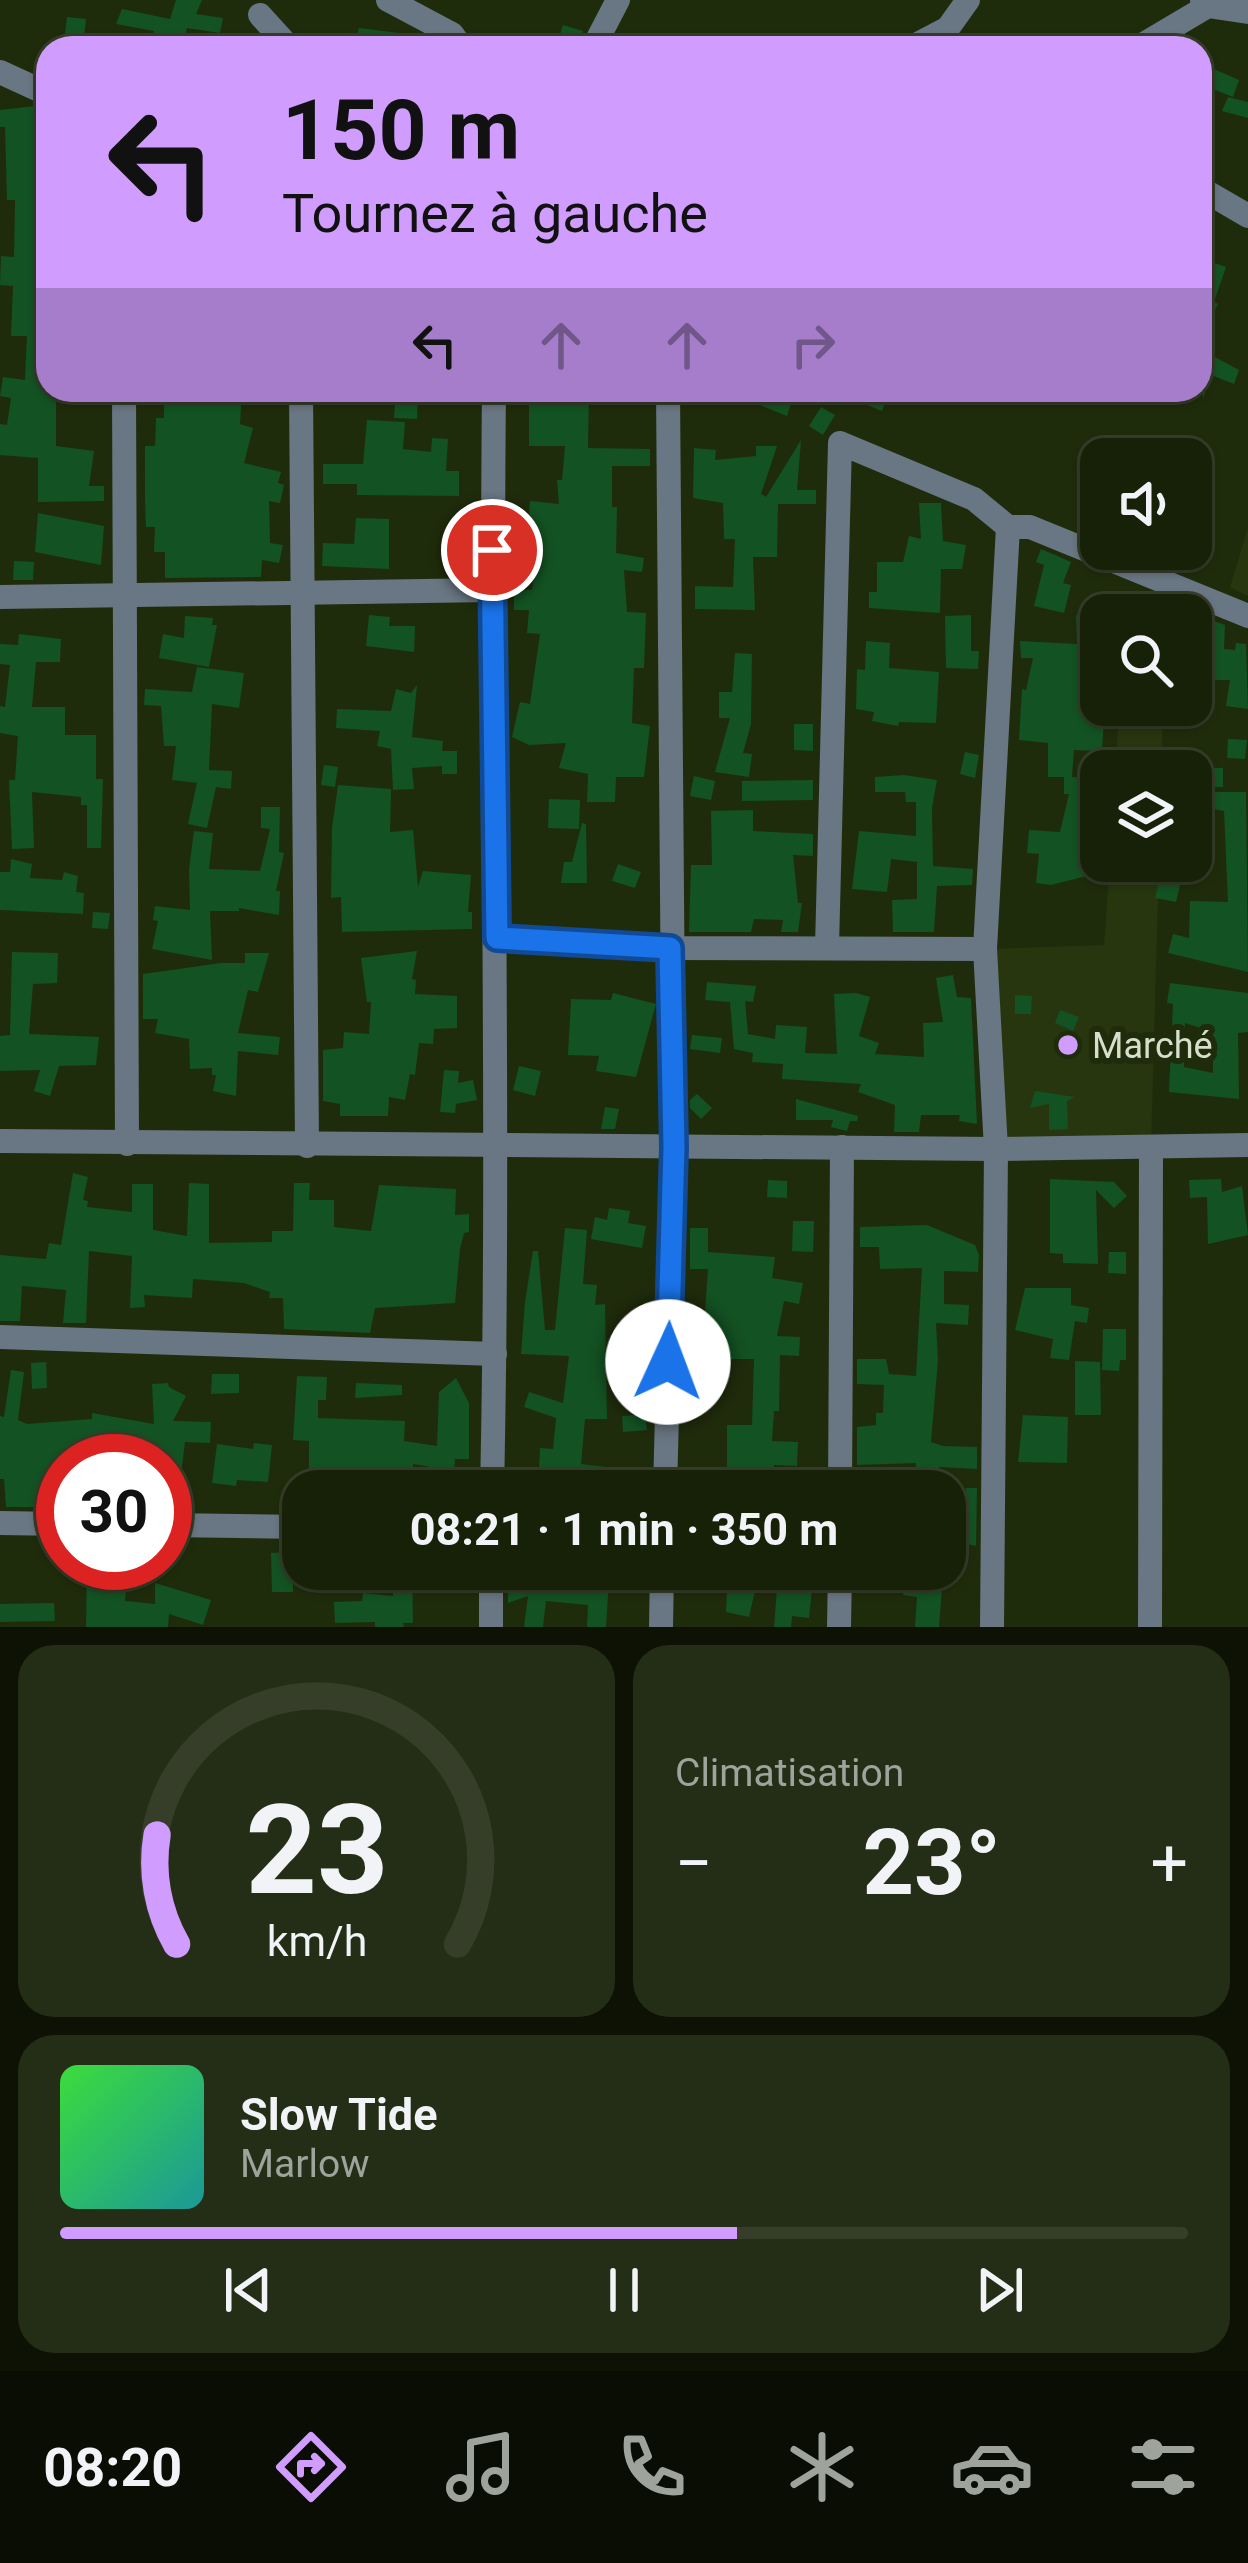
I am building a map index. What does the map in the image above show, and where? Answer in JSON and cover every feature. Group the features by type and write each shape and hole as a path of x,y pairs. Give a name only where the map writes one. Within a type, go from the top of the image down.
{"street":[{"path":"388,0 453,36"},
{"path":"599,36 618,0"},
{"path":"933,36 948,28 968,0"},
{"path":"1155,36 1205,3 1248,12"},
{"path":"260,15 279,36"},
{"path":"0,72 36,88"},
{"path":"1212,195 1248,216"},
{"path":"124,402 128,1144"},
{"path":"301,402 307,1146"},
{"path":"492,1470 497,1146 494,402"},
{"path":"665,1470 674,1147 668,402"},
{"path":"827,947 840,443 974,499 1007,527 1030,527 1248,616"},
{"path":"992,1627 996,1149 985,949 1007,527"},
{"path":"0,597 492,590"},
{"path":"497,938 670,948 985,949"},
{"path":"0,1141 996,1149 1248,1145"},
{"path":"840,1470 842,1147"},
{"path":"1150,1627 1151,1148"},
{"path":"0,1337 495,1354"},
{"path":"0,1523 36,1524"},
{"path":"192,1525 282,1527"},
{"path":"491,1590 491,1627"},
{"path":"661,1627 662,1590"},
{"path":"839,1627 840,1590"}],"shaded area":[{"path":"1248,528 1248,596 1230,587"},
{"path":"1118,726 1162,726 1162,750 1117,750"},
{"path":"1108,882 1158,882 1151,1148 996,1149 985,949 1104,945"}],"building":[{"path":"176,0 202,0 196,14 223,18 220,33 187,28 185,36 153,36 154,31 116,24 122,9 170,19"},
{"path":"67,17 86,19 84,36 65,34"},
{"path":"563,25 583,31 581,36 560,36"},
{"path":"359,28 412,36 357,36"},
{"path":"1212,68 1239,80 1233,97 1212,89"},
{"path":"1228,97 1248,102 1248,118 1222,111"},
{"path":"35,106 36,402 56,402 56,446 94,451 89,486 104,486 104,501 38,502 38,458 0,455 0,424 7,425 11,398 0,396 3,377 25,380 27,336 11,336 13,286 0,285 1,256 14,257 15,200 7,200 5,127 0,127 0,110"},
{"path":"1212,262 1226,267 1214,302 1218,304 1212,316"},
{"path":"1212,355 1239,370 1234,384 1212,375"},
{"path":"164,402 241,402 240,424 253,428 244,463 281,472 278,483 284,485 280,503 269,501 270,543 283,545 279,563 262,560 261,577 165,578 165,552 154,552 155,527 146,527 145,500 145,446 155,446 156,418 164,418"},
{"path":"395,402 418,402 417,419 394,418"},
{"path":"529,402 589,402 588,448 650,449 650,466 612,466 616,553 644,558 642,572 624,570 627,612 646,613 644,668 634,668 632,723 650,726 644,777 616,777 615,802 587,802 588,774 559,768 566,743 529,745 512,737 520,702 530,704 540,634 527,633 529,610 514,610 514,590 532,590 539,536 535,536 536,523 528,522 530,501 559,504 557,480 562,480 565,446 529,446"},
{"path":"758,402 791,402 787,416"},
{"path":"860,402 885,402 882,411"},
{"path":"821,407 835,415 823,435 809,426"},
{"path":"367,420 405,422 403,449 431,452 432,438 448,439 446,471 459,471 459,496 357,495 357,484 323,484 323,464 363,464"},
{"path":"801,440 797,490 816,490 816,504 778,504 777,557 753,557 755,610 695,609 695,586 733,587 735,539 724,539 723,503 693,498 694,448 716,450 715,460 756,456 756,446 777,446 761,494 766,497"},
{"path":"919,503 941,503 943,541 966,545 962,569 941,569 940,613 869,608 869,592 877,592 877,562 903,562 909,536 921,539"},
{"path":"38,513 104,526 101,565 35,552"},
{"path":"356,518 389,519 389,569 322,566 323,543 354,544"},
{"path":"1041,549 1071,562 1063,583 1071,585 1064,613 1034,606 1044,565 1036,562"},
{"path":"14,561 34,562 33,580 13,580"},
{"path":"369,615 390,617 389,626 415,626 414,652 366,646"},
{"path":"971,615 971,651 979,651 978,669 946,668 945,616"},
{"path":"1076,615 1080,615 1080,726 1103,726 1102,750 1074,750 1072,777 1080,778 1080,878 1051,885 1036,883 1039,854 1027,853 1029,830 1060,832 1069,794 1064,794 1064,777 1048,777 1048,743 1019,740 1022,689 1026,690 1033,658 1021,658 1020,641 1077,644"},
{"path":"185,616 213,618 212,625 217,625 209,667 159,658 163,634 184,638"},
{"path":"1212,620 1225,625 1224,649 1246,644 1248,709 1226,706 1230,680 1215,680"},
{"path":"19,634 61,639 60,662 36,662 32,707 65,707 65,735 96,735 96,779 103,779 101,848 87,848 87,805 81,805 81,797 32,792 34,848 12,849 9,780 15,780 18,736 0,733 0,706 5,707 10,665 0,664 0,644 18,645"},
{"path":"866,641 890,643 889,668 939,672 936,723 899,722 898,726 872,721 874,712 856,709 857,669 865,670"},
{"path":"735,653 752,654 751,724 743,753 752,754 749,777 715,772 730,718 719,718 719,692 732,692"},
{"path":"197,667 244,673 239,708 212,704 209,770 232,771 231,789 216,787 207,828 188,824 197,783 172,780 176,746 164,746 161,706 144,705 145,689 192,692"},
{"path":"417,685 412,737 443,741 442,751 457,751 457,774 442,774 442,766 412,768 414,789 393,790 391,749 377,746 380,731 336,728 337,709 391,711 396,689 411,693"},
{"path":"794,724 813,724 813,751 794,750"},
{"path":"1228,739 1247,740 1245,759 1227,758"},
{"path":"965,752 979,755 975,778 960,774"},
{"path":"324,765 338,767 335,787 321,785"},
{"path":"1212,768 1223,768 1223,787 1212,787"},
{"path":"694,776 715,781 711,800 690,796"},
{"path":"875,777 937,780 932,808 933,866 973,869 972,885 937,886 934,932 893,932 892,900 917,899 917,862 891,859 887,892 852,889 859,831 916,836 916,802 906,802 905,792 875,792"},
{"path":"813,780 813,800 742,801 742,781"},
{"path":"338,785 391,789 390,832 413,830 418,887 423,871 471,875 468,912 472,912 472,929 342,932 341,897 331,898"},
{"path":"1215,792 1246,792 1248,972 1168,953 1173,934 1189,938 1190,901 1228,902 1224,811 1212,809"},
{"path":"549,799 580,800 579,829 548,828"},
{"path":"261,807 280,807 279,852 284,853 276,891 280,891 279,915 239,908 210,911 212,960 152,949 158,921 153,920 155,906 190,910 194,831 213,833 209,869 260,871 270,829 261,828"},
{"path":"753,810 753,831 813,834 813,856 793,855 798,903 802,903 798,932 781,932 783,920 754,919 751,932 689,932 691,865 712,865 711,811"},
{"path":"582,823 586,824 587,883 561,883 564,862 572,862"},
{"path":"11,859 32,864 30,878 62,880 64,872 78,876 76,892 84,893 83,914 0,910 0,872 10,872"},
{"path":"618,864 641,872 635,888 612,881"},
{"path":"1159,882 1181,882 1176,902 1155,898"},
{"path":"93,912 110,913 108,929 92,928"},
{"path":"417,951 412,979 416,980 415,994 457,996 457,1028 434,1029 433,1044 419,1043 415,1075 410,1074 405,1100 389,1097 388,1116 340,1116 340,1104 323,1101 323,1050 343,1048 344,1032 369,1034 371,1002 367,1002 361,958"},
{"path":"12,952 58,953 57,983 33,984 29,1034 99,1037 96,1065 59,1066 50,1096 34,1091 40,1070 0,1071 0,1036 10,1035"},
{"path":"245,953 269,953 258,992 248,990 238,1033 280,1037 278,1055 238,1051 236,1096 213,1091 216,1075 212,1068 190,1069 189,1039 155,1033 158,1019 143,1019 143,974 245,963"},
{"path":"953,975 957,997 971,998 977,1124 959,1121 960,1115 921,1115 919,1132 894,1132 895,1105 858,1092 861,1084 782,1079 783,1064 752,1062 753,1053 734,1049 730,1002 705,1000 707,982 756,986 753,1002 745,1001 748,1034 775,1039 776,1025 807,1027 805,1053 837,1054 834,994 856,993 870,997 859,1036 879,1043 875,1054 924,1057 923,1023 943,1022 936,978"},
{"path":"1170,983 1248,993 1248,1032 1238,1033 1239,1099 1169,1092 1173,1004 1167,1003","holes":["1185,1023 1213,1032 1213,1073 1184,1067"]},
{"path":"613,993 656,1004 636,1077 596,1071 599,1056 568,1055 571,999 611,1000"},
{"path":"1015,995 1032,996 1031,1014 1015,1014"},
{"path":"1060,1010 1079,1017 1073,1031 1055,1023"},
{"path":"692,1035 722,1038 720,1053 690,1049"},
{"path":"519,1066 541,1071 535,1096 513,1090"},
{"path":"444,1070 459,1071 458,1083 473,1080 477,1100 456,1104 455,1113 440,1112"},
{"path":"1035,1091 1075,1097 1067,1101 1068,1129 1049,1130 1049,1104 1030,1108"},
{"path":"697,1094 712,1108 701,1119 690,1108"},
{"path":"796,1099 858,1116 857,1121 850,1121 847,1131 831,1127 833,1120 796,1120"},
{"path":"605,1107 619,1109 615,1129 601,1129"},
{"path":"73,1173 88,1177 83,1200 88,1201 87,1207 132,1212 132,1184 153,1184 153,1230 187,1236 189,1183 209,1184 209,1243 272,1242 272,1231 293,1231 294,1183 310,1183 309,1200 334,1200 334,1227 371,1231 379,1185 456,1189 455,1215 469,1214 469,1232 464,1233 460,1249 455,1303 375,1308 370,1333 284,1329 283,1298 269,1298 270,1292 244,1283 193,1279 192,1298 144,1295 145,1307 130,1308 132,1256 89,1251 86,1323 63,1323 66,1290 22,1286 20,1321 0,1321 0,1255 46,1259 49,1243 61,1245"},
{"path":"1050,1179 1114,1182 1127,1196 1114,1208 1096,1190 1098,1264 1063,1263 1063,1254 1050,1253"},
{"path":"1221,1179 1222,1192 1242,1186 1248,1235 1208,1244 1207,1197 1190,1198 1189,1180"},
{"path":"768,1180 787,1181 787,1198 767,1197"},
{"path":"609,1208 630,1211 628,1223 646,1226 642,1248 591,1239 595,1217 607,1220"},
{"path":"793,1221 814,1221 813,1252 792,1251"},
{"path":"927,1225 975,1245 978,1272 944,1271 944,1304 969,1305 968,1325 936,1323 931,1442 977,1447 977,1469 916,1470 916,1463 857,1465 857,1427 876,1425 876,1413 883,1413 884,1385 857,1384 857,1359 886,1359 889,1374 916,1376 922,1268 880,1269 879,1247 860,1247 860,1227"},
{"path":"565,1228 587,1230 583,1284 597,1285 595,1305 605,1304 607,1419 585,1419 581,1464 631,1470 525,1470 539,1467 540,1448 553,1449 556,1418 524,1407 529,1392 563,1403 569,1356 521,1354 533,1251 538,1251 545,1330 555,1330"},
{"path":"690,1228 708,1228 708,1252 775,1257 772,1278 803,1283 799,1304 784,1301 777,1336 800,1337 799,1356 780,1355 779,1411 774,1411 772,1441 798,1442 797,1466 774,1465 774,1470 703,1470 727,1469 727,1425 752,1425 754,1359 699,1359 699,1341 690,1341 690,1311 705,1311 708,1269 690,1269"},
{"path":"1109,1252 1126,1252 1126,1274 1108,1273"},
{"path":"1025,1288 1071,1288 1071,1305 1089,1308 1087,1323 1075,1321 1069,1360 1050,1358 1053,1339 1015,1330"},
{"path":"1103,1329 1126,1329 1126,1360 1120,1360 1119,1371 1102,1370"},
{"path":"1075,1361 1100,1362 1101,1415 1075,1415"},
{"path":"46,1362 47,1388 32,1389 31,1363"},
{"path":"11,1370 24,1372 18,1420 27,1424 92,1419 92,1413 154,1424 152,1384 168,1383 186,1396 173,1421 211,1422 210,1443 192,1442 192,1434 36,1434 36,1507 6,1507 4,1479 0,1479 0,1416 4,1417"},
{"path":"212,1374 239,1374 239,1393 211,1394"},
{"path":"297,1376 327,1377 326,1400 318,1400 318,1418 405,1421 404,1441 437,1446 439,1392 456,1378 469,1403 469,1459 455,1459 454,1470 413,1464 413,1470 309,1470 309,1441 293,1440"},
{"path":"356,1383 402,1385 402,1395 355,1398"},
{"path":"645,1414 647,1430 623,1432 622,1416"},
{"path":"1023,1415 1068,1417 1067,1463 1018,1462"},
{"path":"254,1443 272,1445 268,1482 212,1483 217,1444 253,1449"},
{"path":"966,1488 977,1488 976,1546 966,1544"},
{"path":"282,1552 282,1590 293,1592 272,1592 271,1553"},
{"path":"87,1590 126,1590 125,1601 155,1604 155,1590 178,1590 211,1600 203,1625 169,1614 168,1627 86,1627"},
{"path":"393,1590 412,1590 413,1623 375,1627 375,1622 335,1623 334,1602 362,1601 363,1593 393,1596"},
{"path":"508,1590 608,1590 606,1627 587,1627 588,1605 546,1601 543,1627 524,1627 528,1596 508,1603"},
{"path":"727,1590 755,1590 749,1617 726,1612"},
{"path":"777,1590 812,1590 809,1618 792,1616 791,1627 774,1627"},
{"path":"903,1590 942,1590 939,1627 915,1627 917,1597 903,1595"},
{"path":"54,1603 55,1621 0,1622 0,1604"}],"place":[{"name":"Marché","path":"1068,1045"}],"route":[{"path":"492,550 497,938 670,948 674,1147 668,1362"}]}
